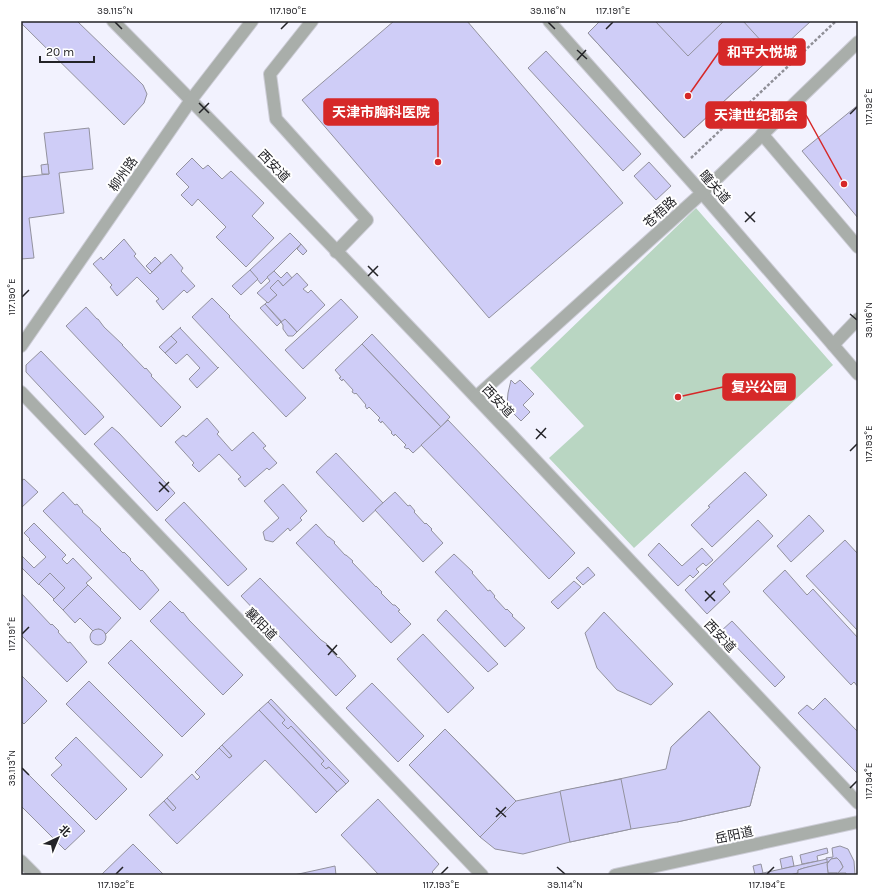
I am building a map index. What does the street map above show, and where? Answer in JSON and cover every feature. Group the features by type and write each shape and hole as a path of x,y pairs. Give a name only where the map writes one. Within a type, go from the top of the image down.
{"street":[{"name":"西安道","path":"113,21 191,100 476,397 858,803"},
{"name":"柳州路","path":"21,346 191,100 252,21"},
{"path":"312,21 270,74 276,119 367,220 336,252"},
{"name":"瞳关道","path":"549,21 702,193 858,374"},
{"name":"苍梧路","path":"476,397 702,193 858,42"},
{"path":"762,134 858,247"},
{"path":"833,345 858,319"},
{"name":"襄阳道","path":"21,392 482,875"},
{"name":"岳阳道","path":"615,875 858,822"},
{"path":"21,861 35,875"}],"path":[{"path":"680,168 836,21"}],"green space":[{"path":"696,208 833,365 634,548 549,458 584,426 530,368"}],"building":[{"path":"21,21 77,21 143,85 147,94 144,103 124,125 21,23"},
{"path":"394,21 467,21 623,203 489,318 302,100"},
{"path":"600,21 811,21 684,138 588,33"},
{"path":"600,21 655,21 688,56 724,21 743,21 774,55 684,138 588,33"},
{"path":"546,51 641,154 623,171 528,68"},
{"path":"858,105 858,218 802,151"},
{"path":"89,128 93,169 59,173 64,213 29,218 34,258 21,259 21,177 49,174 44,133"},
{"path":"192,158 203,169 208,165 222,179 231,171 264,203 252,216 274,238 246,267 216,237 226,227 198,199 192,206 181,195 189,187 176,174"},
{"path":"649,162 671,186 656,200 634,176"},
{"path":"48,164 49,174 42,174 41,165"},
{"path":"290,233 301,244 261,284 250,270"},
{"path":"124,239 136,254 134,256 150,274 171,254 183,268 181,271 195,286 187,293 184,290 163,310 156,301 159,299 137,277 117,296 110,287 112,285 93,264 101,257 103,260"},
{"path":"301,244 307,251 303,255 297,249"},
{"path":"155,257 161,263 152,272 146,266"},
{"path":"250,270 258,279 241,295 232,286"},
{"path":"274,271 281,278 287,272 292,278 283,286 278,280 270,288 277,295 268,303 257,293 270,281 267,277"},
{"path":"297,273 308,285 303,289 308,293 311,290 325,305 297,332 285,319 282,322 265,304 277,295 270,288 278,280 283,286"},
{"path":"212,298 306,398 286,417 192,317"},
{"path":"341,299 358,317 303,369 285,350"},
{"path":"265,304 281,322 277,326 260,308"},
{"path":"86,307 145,369 146,368 152,375 151,376 181,407 161,427 66,326"},
{"path":"285,319 297,332 293,336 288,336 283,329 281,322"},
{"path":"181,327 180,328 218,368 197,388 189,379 200,368 187,354 176,364 165,353 177,342 171,336"},
{"path":"372,334 450,417 441,427 362,344"},
{"path":"171,336 177,342 165,353 159,347"},
{"path":"362,344 441,427 413,453 408,448 407,449 404,447 406,445 395,434 394,436 391,433 392,432 382,421 381,423 378,420 380,418 369,407 367,409 365,406 366,405 356,393 355,394 352,392 353,390 343,379 342,381 339,378 341,377 335,370"},
{"path":"41,351 104,417 85,435 26,372 26,365"},
{"path":"511,380 515,384 520,380 534,394 523,405 530,412 521,421 509,409 507,404"},
{"path":"207,418 219,432 217,434 232,451 253,432 266,446 263,448 277,463 269,470 267,468 245,487 238,479 241,477 219,454 199,472 192,465 194,463 175,442 183,435 186,437"},
{"path":"448,420 575,553 549,579 421,445"},
{"path":"112,427 175,493 157,511 94,444"},
{"path":"336,453 383,503 363,522 316,472"},
{"path":"745,472 767,495 712,547 691,525 710,507 708,506"},
{"path":"24,479 38,492 21,508 21,481"},
{"path":"283,484 307,511 300,518 302,520 290,531 288,528 273,542 265,540 263,532 279,518 264,501"},
{"path":"63,492 75,505 77,504 83,511 82,512 101,529 100,530 123,553 124,552 131,559 130,560 141,571 142,570 144,572 159,590 140,610 43,511"},
{"path":"395,492 408,506 410,505 415,511 414,512 432,529 431,530 443,543 423,562 375,510"},
{"path":"184,502 247,569 228,586 165,520"},
{"path":"809,515 824,531 791,562 777,546"},
{"path":"758,520 773,536 723,584 730,592 707,614 685,590"},
{"path":"34,523 66,555 62,559 67,564 73,558 92,578 86,583 88,585 63,610 53,600 65,588 50,573 39,585 21,567 21,555 34,568 46,557 24,533"},
{"path":"316,524 335,542 334,543 345,555 353,561 352,562 382,592 381,593 400,610 398,611 411,624 391,643 296,543"},
{"path":"845,540 858,554 858,631 806,576"},
{"path":"659,543 682,566 702,548 713,560 706,566 703,563 696,569 699,572 693,578 690,575 678,586 648,555"},
{"path":"454,554 473,572 472,573 488,591 490,590 495,596 494,597 506,610 507,609 525,628 505,647 435,572"},
{"path":"588,567 595,575 583,585 576,578"},
{"path":"785,570 807,595 813,589 858,638 858,687 854,682 851,685 763,591"},
{"path":"50,573 65,588 54,599 39,584"},
{"path":"260,578 321,640 327,644 326,645 356,676 336,696 241,596"},
{"path":"574,581 581,587 558,609 551,602"},
{"path":"88,585 121,618 106,634 99,629 93,631 80,618 75,623 63,610"},
{"path":"21,593 51,625 52,624 59,631 58,632 68,643 70,642 87,662 67,682 21,635"},
{"path":"170,601 182,613 183,612 243,675 223,695 150,621"},
{"path":"446,610 498,664 488,672 437,620"},
{"path":"604,612 673,684 651,705 617,690 597,668 585,633"},
{"path":"732,621 785,677 775,687 721,631"},
{"path":"98,629 104,631 106,637 104,643 98,645 92,643 90,637 92,631"},
{"path":"423,634 474,688 448,713 397,659"},
{"path":"131,640 205,714 182,737 108,663"},
{"path":"21,675 47,701 24,724 21,721"},
{"path":"89,681 163,755 141,778 66,704"},
{"path":"372,683 424,736 398,762 346,708"},
{"path":"825,698 858,732 858,774 798,713 807,705 813,710"},
{"path":"271,699 349,781 346,784 329,767 326,769 321,764 324,761 291,726 288,729 282,723 285,720 268,702"},
{"path":"268,702 285,720 282,723 288,729 291,726 324,761 321,764 326,769 329,767 346,784 337,792 259,710"},
{"path":"259,710 337,792 316,813 265,760 177,844 149,815 164,801 173,811 176,808 167,798 192,774 197,780 200,777 195,772 219,748 229,758 232,756 222,745"},
{"path":"709,711 760,767 750,806 677,822 666,769 677,766 689,769 692,761 682,758 671,747"},
{"path":"709,711 760,767 750,806 677,822 631,829 523,854 495,849 480,837 409,765 445,729 516,801 666,769 671,747"},
{"path":"445,729 516,801 480,837 409,765"},
{"path":"76,737 127,789 96,820 51,775 62,765 55,758"},
{"path":"222,745 232,756 229,758 219,748"},
{"path":"21,767 85,831 65,850 21,806"},
{"path":"621,779 631,829 570,842 560,791"},
{"path":"167,798 176,808 173,811 164,801"},
{"path":"378,799 439,864 432,872 435,875 379,875 341,835"},
{"path":"133,844 164,875 101,875"},
{"path":"840,846 848,849 854,861 855,875 838,873 843,867 837,858 831,859 827,863 826,858 833,857 832,848"},
{"path":"827,848 828,853 817,856 818,861 802,864 800,855"},
{"path":"792,856 794,866 782,869 780,859"},
{"path":"837,858 843,867 838,873 828,873 827,864 831,859"},
{"path":"827,859 827,863 804,868 798,870 798,873 790,875 754,875"},
{"path":"828,862 828,873 837,873 837,875 790,875 798,873 798,870"},
{"path":"761,864 763,873 755,875 753,866"},
{"path":"335,866 336,875 294,875"}],"place":[{"name":"和平大悦城","path":"688,96"},
{"name":"天津市胸科医院","path":"438,162"},
{"name":"天津世纪都会","path":"844,184"},
{"name":"复兴公园","path":"678,397"}]}
